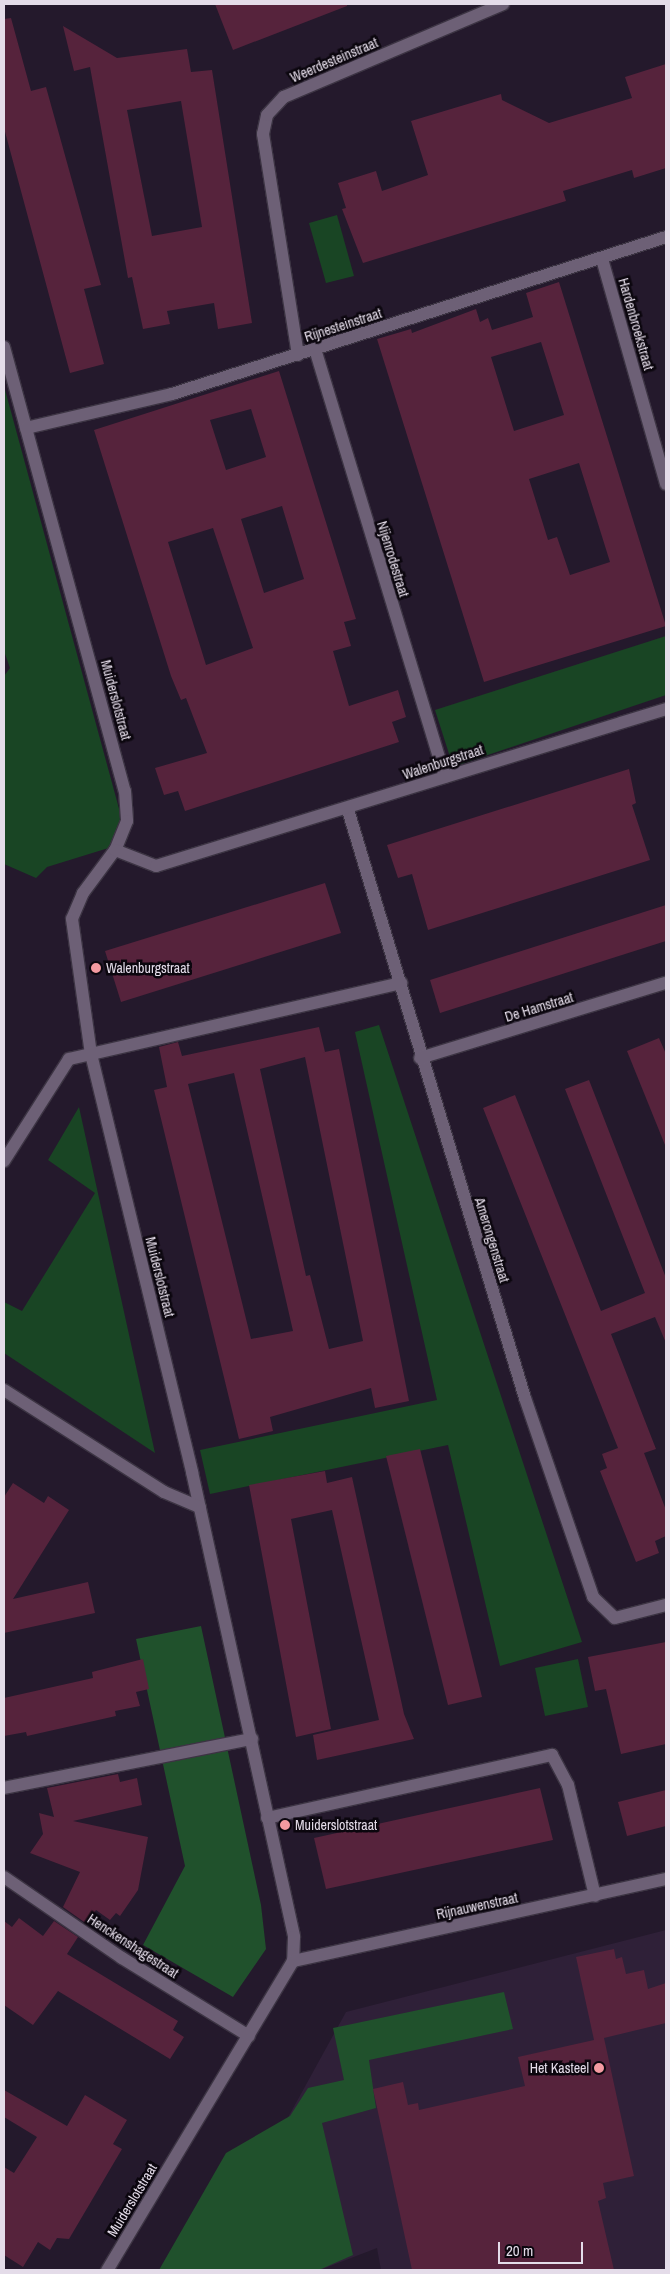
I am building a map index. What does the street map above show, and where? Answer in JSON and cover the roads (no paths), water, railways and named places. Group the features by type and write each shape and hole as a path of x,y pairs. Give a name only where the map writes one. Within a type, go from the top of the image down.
{"street":[{"name":"Weerdesteinstraat","path":"298,356 263,134 267,115 284,97 503,4"},
{"name":"Rijnesteinstraat","path":"26,428 172,394 298,356 666,237"},
{"name":"Hardenbroekstraat","path":"602,259 666,484"},
{"name":"Nijenrodestraat","path":"315,349 445,776"},
{"name":"Muiderslotstraat","path":"5,353 124,791 127,821 114,850 83,893 72,919 92,1054 200,1507 294,1937 293,1961 107,2270"},
{"name":"Walenburgstraat","path":"114,850 156,866 348,810 445,776 666,709"},
{"name":"Amerongenstraat","path":"348,810 401,983 420,1058 525,1398 593,1597 616,1618 666,1605"},
{"path":"4,1162 69,1060 401,983"},
{"name":"De Hamstraat","path":"420,1058 666,983"},
{"path":"4,1390 164,1492 200,1507"},
{"path":"4,1788 252,1739"},
{"path":"268,1818 552,1755 568,1785 595,1896"},
{"name":"Henckenshagestraat","path":"4,1877 122,1958 249,2036"},
{"name":"Rijnauwenstraat","path":"293,1961 666,1879"}],"place":[{"name":"Walenburgstraat","path":"96,968"},
{"name":"Muiderslotstraat","path":"285,1825"},
{"name":"Het Kasteel","path":"599,2068"}]}
